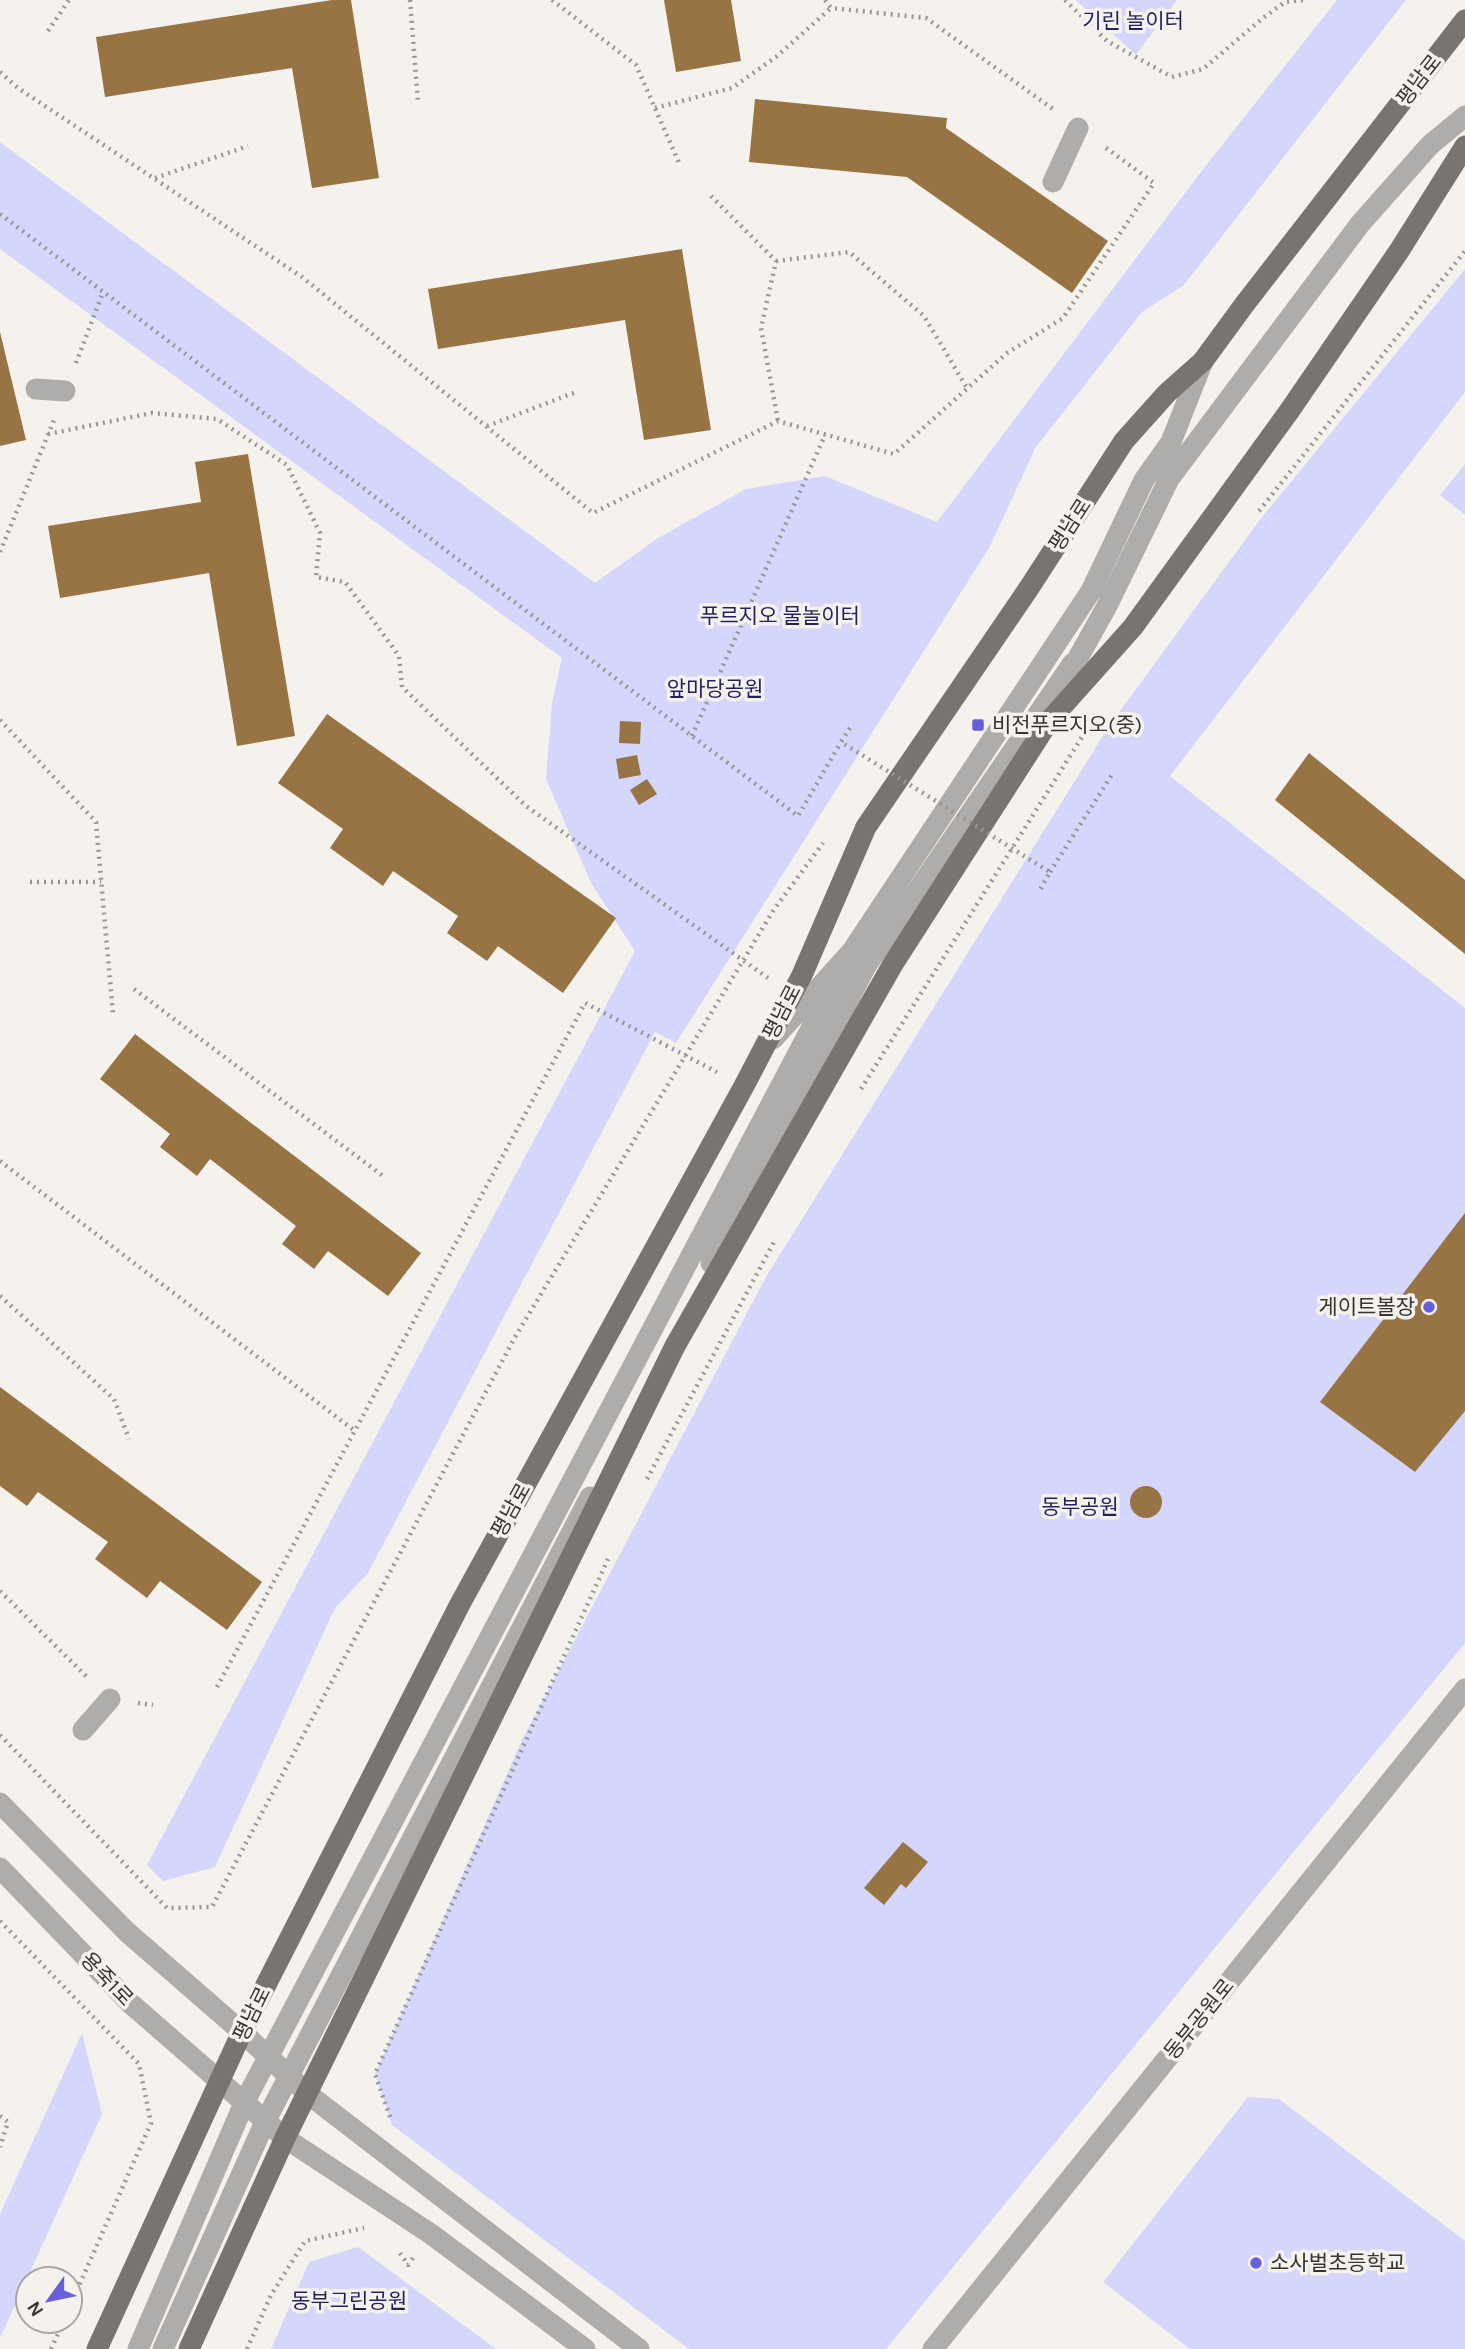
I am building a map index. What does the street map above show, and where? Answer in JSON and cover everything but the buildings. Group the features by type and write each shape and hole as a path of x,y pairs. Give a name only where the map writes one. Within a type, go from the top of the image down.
{"main road":[{"name":"평남로","path":"97,2349 242,2032 460,1604 744,1086 791,995 866,827 1029,588 1124,441 1167,393 1203,362 1244,305 1465,20"},
{"path":"189,2349 285,2138 675,1346 893,964 1049,721 1133,627 1290,410 1399,251 1465,146"}],"street":[{"path":"163,2349 265,2122 866,966 1073,663 1107,606 1169,480 1360,224 1430,145 1465,116"},
{"path":"1053,181 1078,128"},
{"path":"138,2349 245,2101 852,951 1091,591 1144,480 1171,442 1203,362"},
{"path":"36,389 65,391"},
{"path":"1049,721 1073,663"},
{"path":"762,1050 852,951"},
{"name":"동부공원로","path":"933,2349 1465,1689"},
{"path":"82,1730 110,1699"},
{"path":"0,1803 127,1932 309,2094 639,2349"},
{"name":"용죽1로","path":"0,1868 130,2003 220,2082"},
{"path":"220,2082 285,2138 431,2234 585,2349"}],"path":[{"path":"48,31 69,0"},
{"path":"410,0 418,102"},
{"path":"552,0 636,65 680,165"},
{"path":"0,72 18,88 302,277 593,513 779,421 894,454 1006,352 1063,318 1154,183 926,18 831,8 825,0"},
{"path":"1065,0 1107,41 1172,77 1203,69 1285,2 1304,0"},
{"path":"655,108 732,88 776,57 831,8"},
{"path":"154,178 248,146"},
{"path":"711,196 776,261"},
{"path":"0,214 798,816 850,728"},
{"path":"1253,519 1465,251"},
{"path":"776,261 849,252 924,316 967,388"},
{"path":"776,261 761,328 779,421"},
{"path":"486,427 576,392"},
{"path":"48,434 152,413 217,419 287,466 320,533 316,577 345,582 399,656 402,687 526,806 791,995"},
{"path":"691,736 825,435"},
{"path":"0,720 96,822 113,1014"},
{"path":"860,1091 1089,725"},
{"path":"841,742 1050,872"},
{"path":"872,776 880,765"},
{"path":"1040,890 1113,773"},
{"path":"0,1735 167,1908 212,1907 515,1337 773,911 831,832"},
{"path":"30,882 101,882"},
{"path":"134,989 383,1176"},
{"path":"217,1687 585,1003 744,1086"},
{"path":"0,1161 355,1431"},
{"path":"646,1482 777,1236"},
{"path":"0,1296 114,1399 129,1439"},
{"path":"392,2125 376,2074 609,1557"},
{"path":"0,1591 110,1699 153,1704"},
{"path":"0,1921 139,2064 151,2123 84,2274"},
{"path":"0,2116 8,2122 0,2147"},
{"path":"247,2349 271,2295 305,2241 368,2227"},
{"path":"394,2245 408,2264 431,2234"}],"green space":[{"name":"기린 놀이터","path":"1076,0 1177,0 1136,55"},
{"name":"앞마당공원","path":"1337,0 1406,0 1184,285 1142,312 1036,447 989,548 676,1043 655,1032 368,1573 335,1608 215,1867 163,1881 147,1865 635,951 591,883 546,779 552,703 562,658 0,249 0,142 595,583 658,538 746,489 825,476 937,522 1204,168"},
{"name":"동부공원","path":"1465,269 1465,392 1170,776 1465,1008 1465,1643 886,2349 689,2349 392,2125 375,2074 522,1740 766,1277 1109,726 1259,521"},
{"path":"1465,464 1465,515 1440,495"},
{"path":"82,2033 102,2114 33,2265 14,2265 14,2307 0,2338 0,2214"},
{"path":"1248,2097 1279,2099 1465,2241 1465,2349 1190,2349 1103,2282"},
{"name":"동부그린공원","path":"358,2247 496,2349 271,2349 309,2262"}],"place":[{"name":"비전푸르지오(중)","path":"978,725"},
{"name":"게이트볼장","path":"1429,1307"},
{"name":"소사벌초등학교","path":"1256,2263"}],"park label":[{"name":"푸르지오 물놀이터","path":"780,616"}]}
